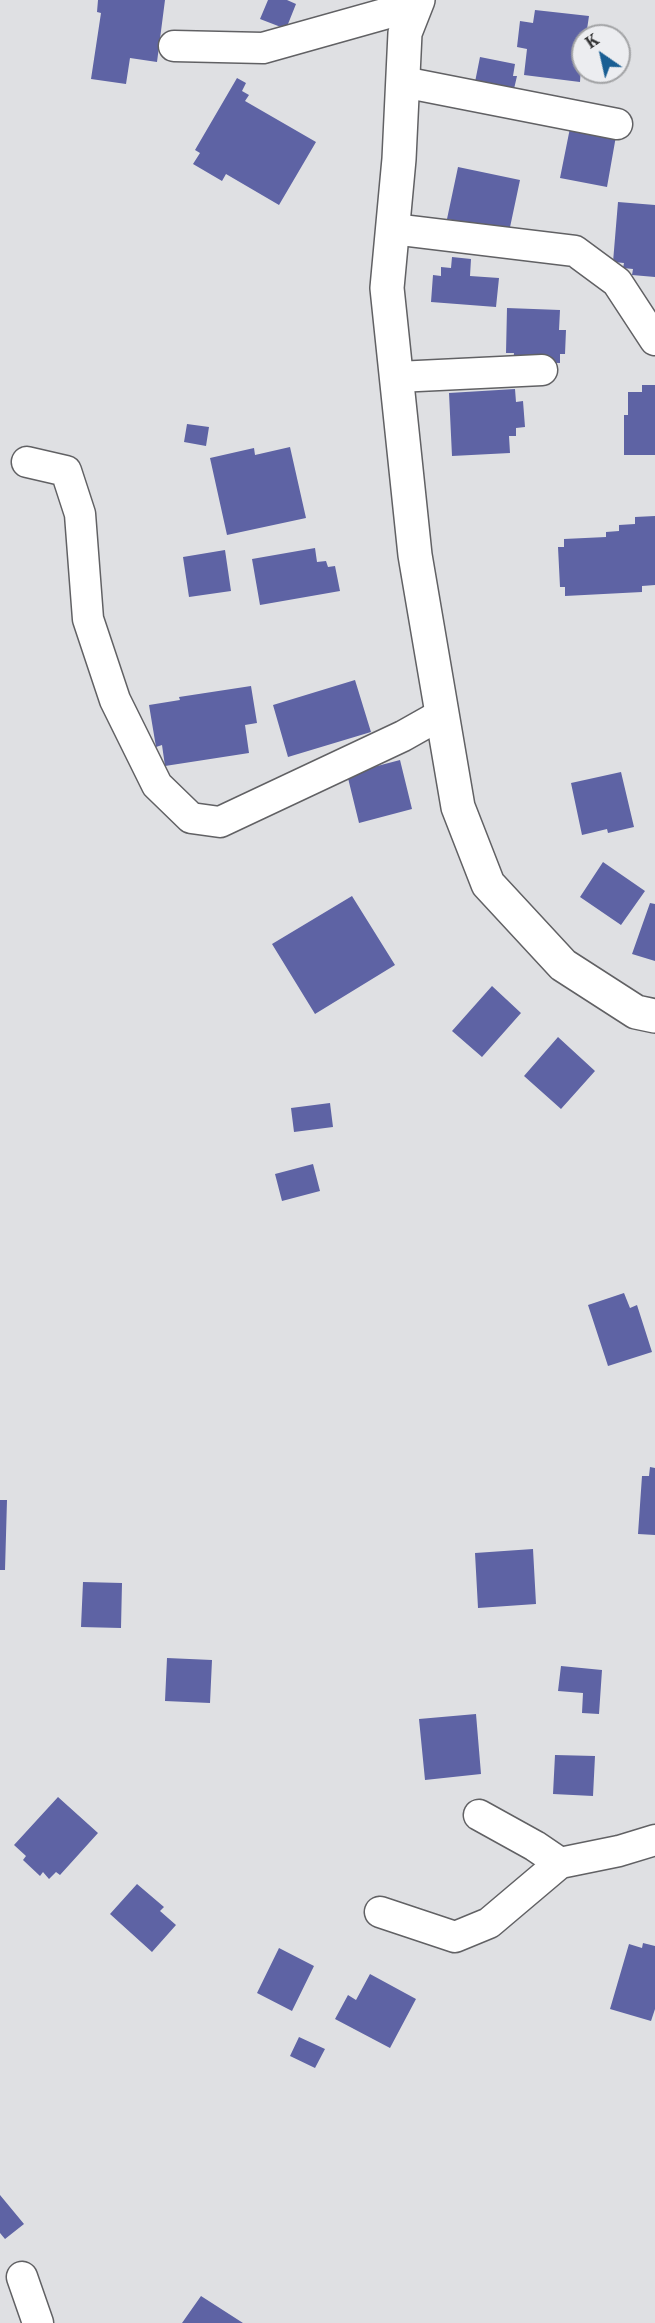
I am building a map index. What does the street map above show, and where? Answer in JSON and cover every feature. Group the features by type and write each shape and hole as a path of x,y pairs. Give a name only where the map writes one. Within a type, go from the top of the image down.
{"street":[{"path":"174,46 262,48 413,2"},
{"path":"413,2 405,33 399,159 387,288 415,555 458,807 488,884 563,965 653,1022"},
{"path":"403,82 617,124"},
{"path":"393,229 575,251 617,282 655,340"},
{"path":"397,377 542,370"},
{"path":"27,462 66,471 80,514 88,619 115,700 157,785 191,818 220,822 403,736 442,714"},
{"path":"479,1815 535,1846 560,1863"},
{"path":"380,1912 455,1937 489,1923 560,1863 619,1851 655,1840"},
{"path":"22,2277 38,2323"}],"building":[{"path":"98,0 165,0 157,62 130,58 126,84 91,79 101,13 97,12"},
{"path":"268,0 287,0 296,4 286,29 260,19"},
{"path":"535,10 589,16 588,24 571,24 571,81 524,75 527,49 517,47 520,21 533,23"},
{"path":"480,57 515,64 513,76 517,76 514,89 475,82"},
{"path":"237,78 246,83 242,91 249,95 245,101 316,142 279,205 226,174 222,181 193,164 200,153 195,150"},
{"path":"570,128 616,136 607,187 560,178"},
{"path":"458,167 520,180 509,232 447,219"},
{"path":"618,202 655,205 655,277 632,275 633,269 623,268 624,263 613,262"},
{"path":"452,257 471,259 470,276 499,278 496,307 431,302 433,275 441,276 441,267 451,268"},
{"path":"507,308 560,310 559,330 566,330 565,354 560,354 560,363 513,362 514,353 506,353"},
{"path":"642,385 655,385 655,455 624,455 624,415 628,415 628,392 642,392"},
{"path":"515,389 516,402 523,401 525,427 516,428 516,436 509,436 510,453 452,456 449,393"},
{"path":"187,424 209,427 206,446 184,442"},
{"path":"290,447 306,518 227,535 210,458 254,448 255,455"},
{"path":"655,516 655,585 642,586 642,592 565,596 565,587 560,587 558,547 564,547 564,539 606,537 606,532 619,531 619,525 635,524 635,517"},
{"path":"315,548 317,562 326,561 328,567 335,566 340,591 260,605 252,559"},
{"path":"225,550 231,591 189,597 183,557"},
{"path":"355,680 371,732 288,757 273,705"},
{"path":"251,686 257,723 245,725 249,753 165,766 162,745 156,747 149,705 180,700 179,697"},
{"path":"400,760 412,809 359,823 347,774"},
{"path":"621,772 634,827 608,833 607,829 582,835 571,783"},
{"path":"603,862 645,891 621,925 580,897"},
{"path":"352,896 395,965 315,1014 272,944"},
{"path":"650,903 655,904 655,961 632,954"},
{"path":"492,986 521,1013 482,1057 452,1031"},
{"path":"558,1037 595,1071 561,1109 524,1076"},
{"path":"330,1103 333,1127 294,1132 291,1108"},
{"path":"313,1164 320,1191 282,1201 275,1174"},
{"path":"624,1293 630,1308 637,1305 652,1352 608,1366 588,1305"},
{"path":"650,1467 655,1468 655,1535 638,1534 642,1476 649,1476"},
{"path":"0,1500 7,1500 5,1570 0,1570"},
{"path":"533,1549 536,1604 478,1608 475,1553"},
{"path":"83,1582 122,1583 121,1628 81,1627"},
{"path":"167,1658 212,1660 210,1703 165,1701"},
{"path":"561,1666 602,1670 599,1714 582,1713 583,1693 558,1691"},
{"path":"476,1714 481,1774 425,1780 419,1719"},
{"path":"555,1755 595,1756 593,1796 553,1794"},
{"path":"58,1797 98,1833 60,1875 56,1872 49,1879 43,1872 40,1876 23,1860 26,1856 14,1845"},
{"path":"137,1884 164,1907 160,1911 176,1925 152,1952 110,1914"},
{"path":"643,1943 655,1946 655,2009 651,2021 610,2009 629,1944 642,1948"},
{"path":"279,1948 314,1966 292,2011 257,1993"},
{"path":"370,1974 416,1999 390,2048 335,2019 348,1995 356,2000"},
{"path":"299,2037 325,2049 315,2068 290,2056"},
{"path":"0,2195 24,2224 5,2239 0,2233"},
{"path":"201,2296 243,2323 182,2323"}]}
